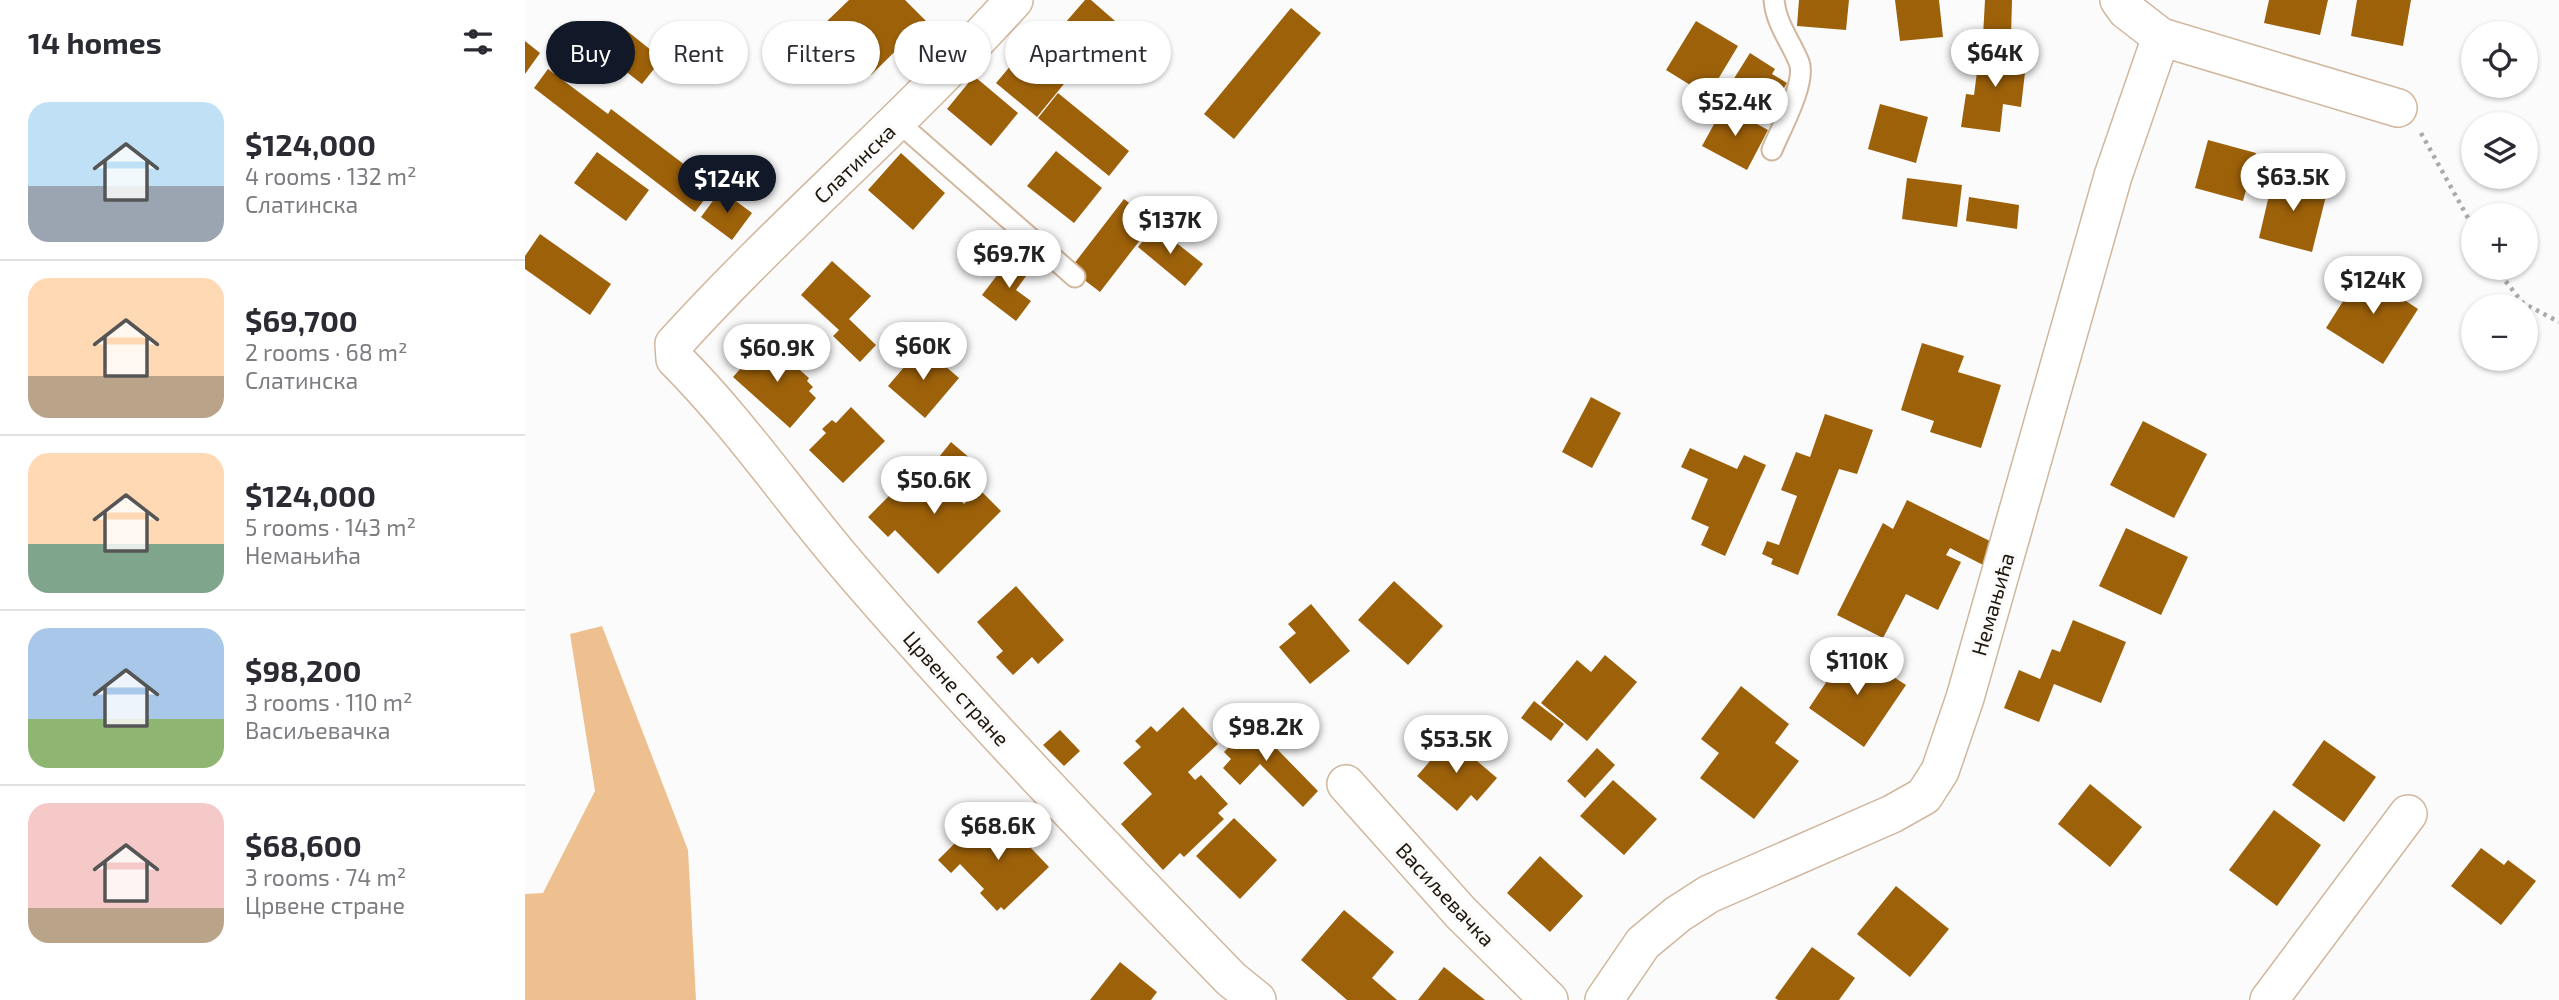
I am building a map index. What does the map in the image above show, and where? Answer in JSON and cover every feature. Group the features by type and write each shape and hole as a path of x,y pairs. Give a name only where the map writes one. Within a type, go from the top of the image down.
{"street":[{"name":"Слатинска","path":"675,359 674,344 717,297 963,57 1014,0"},
{"path":"2119,0 2126,10 2161,37 2398,108"},
{"name":"Немањића","path":"1604,1000 1643,943 1678,914 1709,894 1892,814 1924,796 1940,771 1965,698 2113,176 2161,37"},
{"name":"Црвене стране","path":"675,359 709,393 855,573 956,688 1234,993"},
{"name":"Васиљевачка","path":"1346,784 1461,913 1549,1000"},
{"path":"2269,1000 2408,814"}],"lane":[{"path":"1772,150 1802,76 1799,62 1784,37 1774,0"},
{"path":"897,121 1075,277"}],"path":[{"path":"2398,108 2427,139 2461,204"},
{"path":"2505,280 2523,303 2559,321"}],"shaded area":[{"path":"602,626 688,850 696,1000 525,1000 525,894 543,893 595,791 570,634"}],"building":[{"path":"849,0 905,0 926,21 894,21 894,52 880,66 880,21 827,21"},
{"path":"1085,0 1091,0 1115,21 1067,21"},
{"path":"1799,0 1849,0 1846,30 1797,26"},
{"path":"1895,0 1939,0 1943,37 1900,41"},
{"path":"1985,0 2012,0 2011,37 1983,36"},
{"path":"2269,0 2328,0 2320,35 2264,23"},
{"path":"2357,0 2411,0 2403,46 2351,36"},
{"path":"1291,8 1321,33 1234,139 1204,114"},
{"path":"1696,21 1738,46 1708,96 1666,70"},
{"path":"635,37 649,49 649,75 642,84 635,79"},
{"path":"525,41 540,53 525,74"},
{"path":"1980,49 2027,55 2021,107 2003,104 2000,132 1961,127 1966,94 1974,95"},
{"path":"1750,53 1775,69 1772,74 1787,83 1770,110 1756,100 1748,112 1723,96"},
{"path":"546,72 546,84 568,84 608,114 611,109 714,187 695,212 534,88"},
{"path":"1005,72 1005,84 1064,84 1037,117 996,83"},
{"path":"967,84 984,84 1018,113 991,146 947,109"},
{"path":"1058,93 1129,151 1109,176 1038,118"},
{"path":"1880,104 1928,117 1916,163 1868,149"},
{"path":"1724,106 1768,130 1747,170 1702,146"},
{"path":"2208,140 2256,153 2243,201 2195,188"},
{"path":"1056,151 1102,188 1074,223 1027,186"},
{"path":"597,152 649,190 626,221 574,183"},
{"path":"901,153 945,193 913,230 868,190"},
{"path":"2274,174 2328,188 2312,252 2259,238"},
{"path":"1907,178 1962,185 1957,227 1902,219"},
{"path":"721,190 752,213 732,240 701,217"},
{"path":"1969,197 2019,205 2017,229 1966,221"},
{"path":"1124,199 1154,222 1100,292 1070,269"},
{"path":"1155,226 1203,264 1185,286 1138,247"},
{"path":"540,234 611,284 590,315 525,269 525,256"},
{"path":"1011,257 1029,272 1016,290 1031,301 1016,321 982,295"},
{"path":"832,261 871,296 849,319 876,345 860,362 833,336 839,330 801,295"},
{"path":"2364,268 2403,293 2400,297 2418,309 2383,364 2326,328"},
{"path":"766,340 809,378 807,381 813,387 809,391 816,398 790,428 733,377"},
{"path":"1922,343 1964,356 1958,372 2001,385 1981,448 1930,432 1934,421 1901,410"},
{"path":"922,346 959,378 925,418 888,386"},
{"path":"1591,397 1621,413 1592,468 1562,452"},
{"path":"851,407 885,441 843,483 809,450 826,433 822,429 832,420 836,423"},
{"path":"1825,414 1873,430 1857,474 1839,469 1798,575 1771,564 1773,559 1762,554 1767,541 1779,545 1797,496 1781,490 1796,452 1810,457"},
{"path":"2143,421 2207,454 2174,518 2110,485"},
{"path":"951,442 985,471 973,485 939,457"},
{"path":"1690,448 1737,469 1744,455 1766,465 1725,556 1701,545 1709,527 1691,519 1708,479 1681,467"},
{"path":"927,458 951,482 947,486 964,504 979,489 1001,511 938,574 895,530 888,537 868,517"},
{"path":"1907,500 1998,545 1987,567 1950,548 1946,555 1961,562 1938,610 1906,594 1883,638 1837,615 1883,523 1893,529"},
{"path":"2126,528 2188,557 2161,615 2099,586"},
{"path":"1394,581 1443,626 1408,665 1358,620"},
{"path":"1016,586 1064,640 1038,664 1032,657 1013,675 996,657 1003,651 977,622"},
{"path":"1311,604 1350,651 1310,684 1279,647 1296,633 1288,624"},
{"path":"2073,620 2126,642 2101,703 2054,684 2039,722 2004,708 2019,670 2040,679 2052,649 2060,652"},
{"path":"1849,648 1906,685 1864,747 1809,708"},
{"path":"1605,655 1637,682 1587,741 1541,703 1577,660 1591,672"},
{"path":"1741,686 1789,724 1775,743 1799,761 1754,819 1700,778 1719,753 1701,739"},
{"path":"1534,701 1564,724 1551,741 1521,718"},
{"path":"1183,707 1218,744 1188,772 1195,780 1201,775 1228,804 1218,813 1224,819 1184,857 1180,853 1163,870 1121,824 1152,794 1123,763 1141,747 1135,741 1151,726 1157,732"},
{"path":"1256,720 1280,744 1276,748 1318,791 1303,807 1260,764 1240,785 1223,768 1231,759 1224,752"},
{"path":"1060,730 1080,751 1064,766 1043,745"},
{"path":"1450,738 1497,778 1477,801 1471,795 1457,811 1417,776"},
{"path":"2324,740 2376,777 2344,822 2292,785"},
{"path":"1597,748 1615,765 1585,798 1567,781"},
{"path":"1613,780 1657,819 1624,855 1580,816"},
{"path":"2090,784 2142,827 2110,867 2058,824"},
{"path":"2274,810 2321,845 2277,906 2229,870"},
{"path":"1234,818 1277,860 1240,899 1196,856"},
{"path":"999,821 1007,830 1011,827 1014,830 1021,823 1039,841 1031,848 1049,867 1004,910 1001,907 997,911 980,893 984,889 960,864 951,873 938,860 967,831 977,842"},
{"path":"2481,848 2504,865 2508,860 2536,881 2501,925 2451,886"},
{"path":"1540,856 1583,896 1550,932 1507,893"},
{"path":"1896,886 1949,929 1910,977 1857,934"},
{"path":"1344,910 1394,952 1372,978 1397,1000 1347,1000 1301,960"},
{"path":"1812,947 1855,978 1839,1000 1775,998"},
{"path":"1120,962 1157,992 1151,1000 1090,1000"},
{"path":"1444,967 1485,1000 1418,1000"}]}
